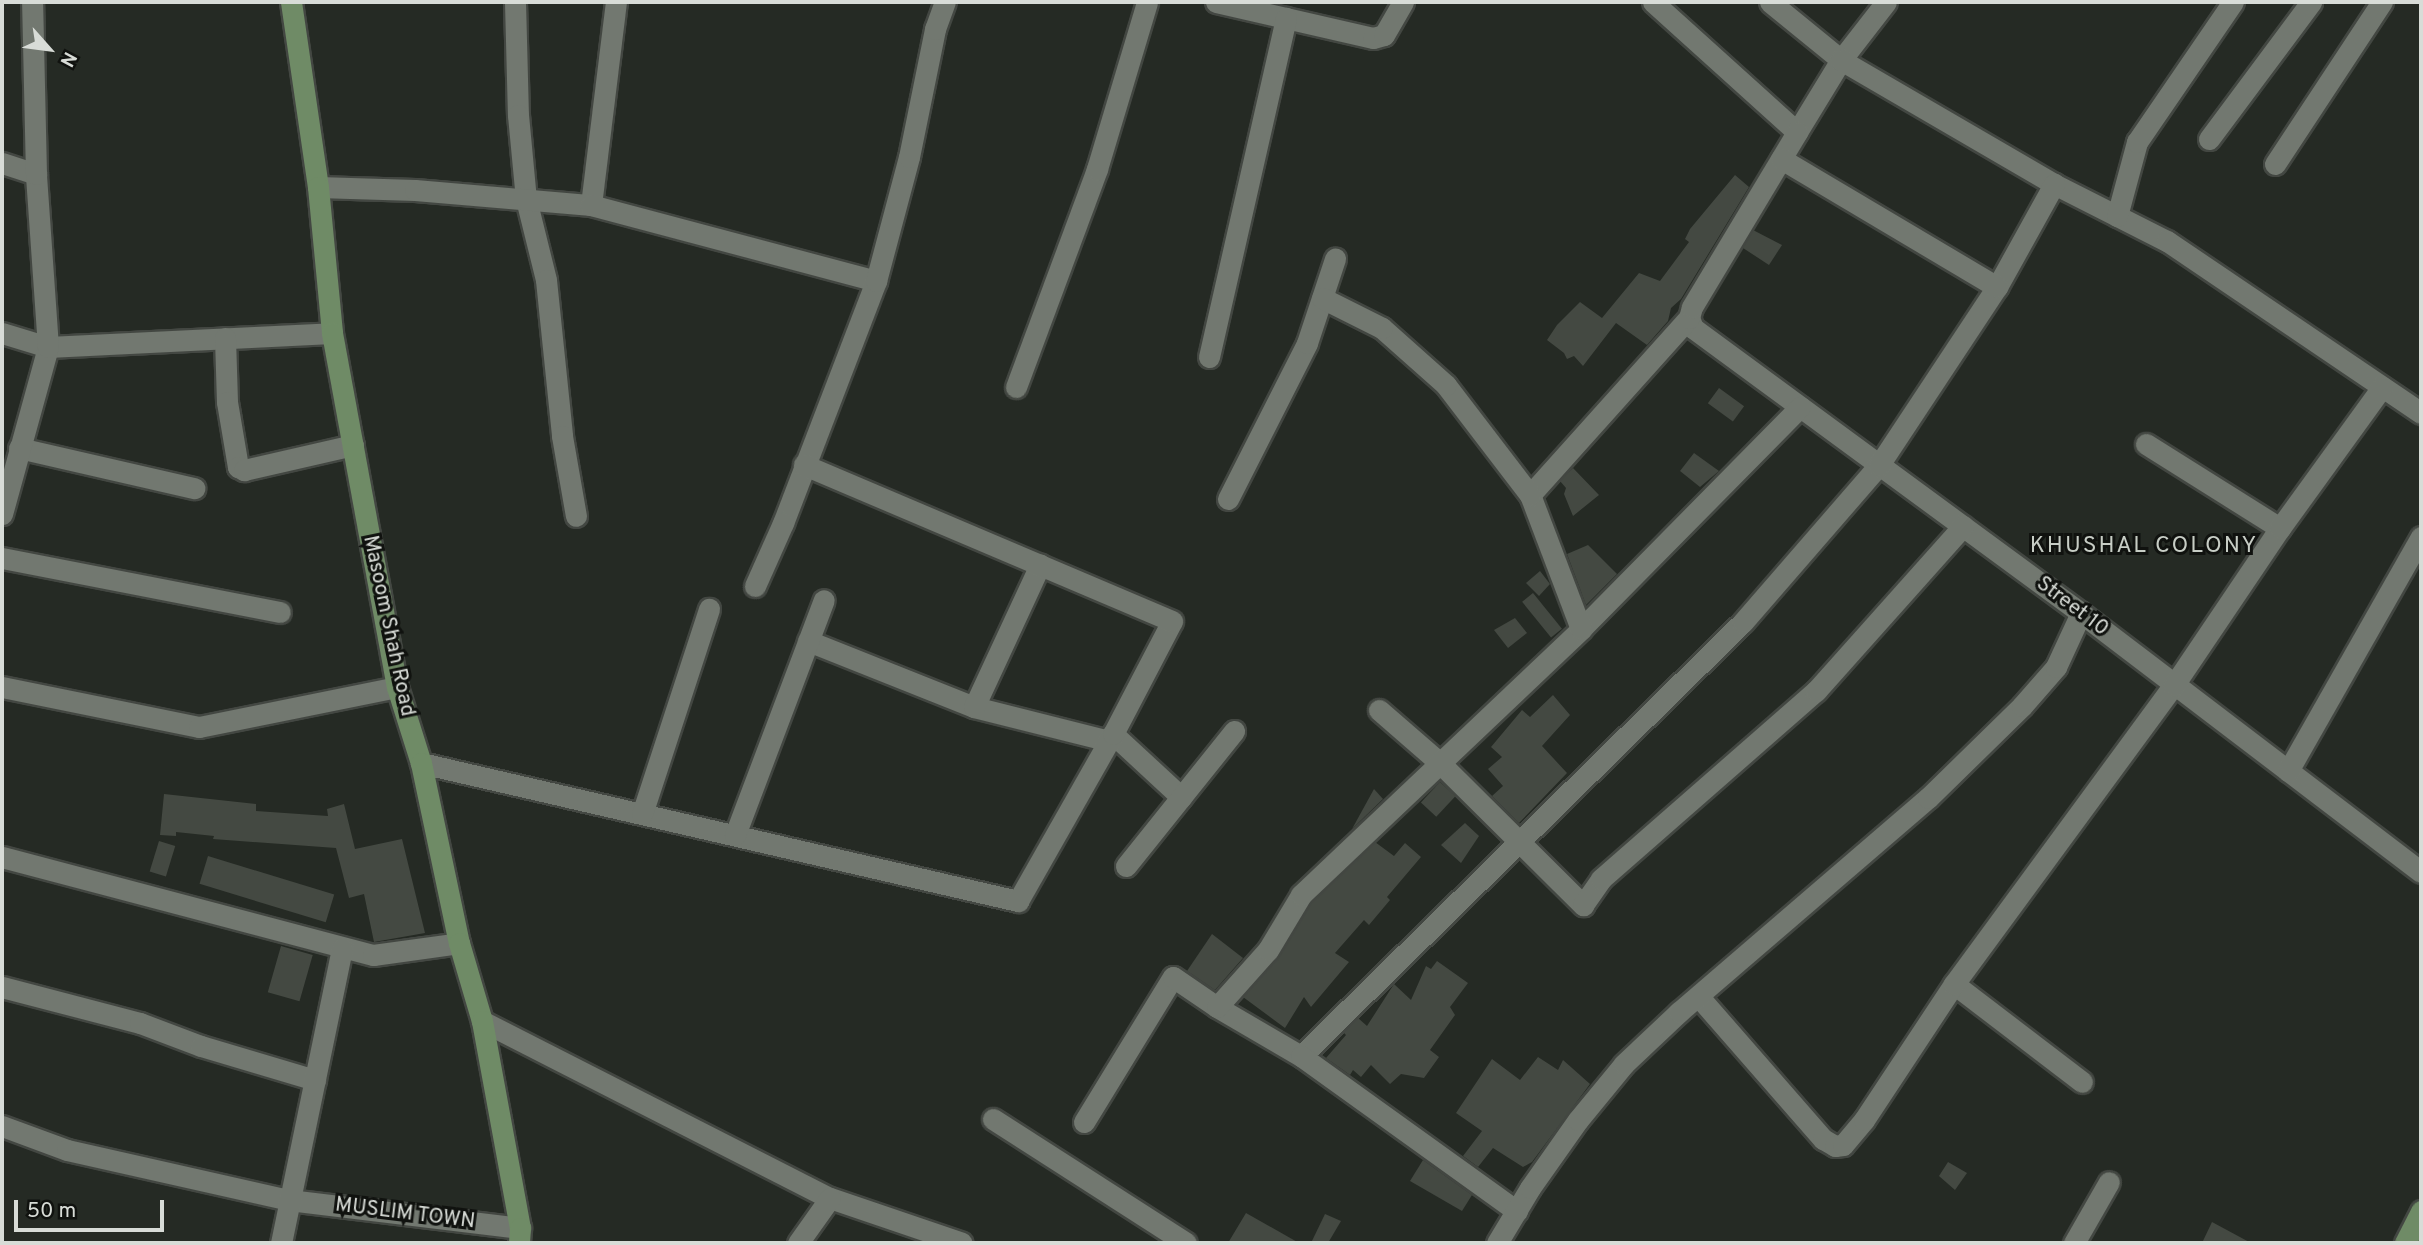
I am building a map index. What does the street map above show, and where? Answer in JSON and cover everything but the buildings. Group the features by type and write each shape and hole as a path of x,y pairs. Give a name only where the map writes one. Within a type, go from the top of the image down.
{"main road":[{"name":"Masoom Shah Road","path":"291,2 318,187 332,332 397,687 421,763 458,943 482,1021 520,1235"},
{"path":"2405,1243 2421,1211"}],"street":[{"path":"3,502 48,347 36,174 32,2"},
{"path":"515,2 518,115 526,199 546,280 562,436 576,516"},
{"path":"591,205 616,2"},
{"path":"755,586 876,281 909,157 935,29 944,2"},
{"path":"1016,387 1097,169 1147,2"},
{"path":"1216,2 1373,38 1384,35 1403,2"},
{"path":"1653,2 1797,132"},
{"path":"1770,2 1840,60 2054,184 2167,241 2421,413"},
{"path":"1530,495 1689,318 1692,307 1840,60 1886,2"},
{"path":"2117,216 2137,142 2233,2"},
{"path":"2209,139 2311,2"},
{"path":"2275,164 2382,2"},
{"path":"1209,357 1286,18"},
{"path":"1781,159 1997,287"},
{"path":"2,163 36,174"},
{"path":"1301,1056 1744,622 1879,465 1997,287 2054,184"},
{"path":"318,187 415,190 591,205 876,281"},
{"path":"1228,499 1307,343 1335,259"},
{"path":"1322,298 1382,328 1446,385 1530,495 1581,629"},
{"name":"Street 10","path":"1689,318 1693,328 2081,613 2421,872"},
{"path":"2,333 48,347 332,332"},
{"path":"225,338 227,402 237,467 244,470 353,445"},
{"path":"1699,997 1823,1139 1835,1146 1843,1146 1864,1120 1954,984 2174,685 2280,528 2382,387"},
{"path":"1217,1007 1268,950 1301,895 1581,629 1800,407"},
{"path":"2147,444 2280,528"},
{"path":"19,448 194,488"},
{"path":"421,763 1018,901 1111,738 1172,621 804,465"},
{"path":"1379,710 1440,762 1517,842 1583,905 1601,879 1816,691 1963,526"},
{"path":"2288,771 2421,537"},
{"path":"2,558 280,612"},
{"path":"974,707 1040,565"},
{"path":"735,835 824,600"},
{"path":"642,814 709,609"},
{"path":"1497,1243 1578,1120 1624,1064 1928,798 2022,706 2056,667 2081,613"},
{"path":"808,641 974,707 1111,738 1181,797"},
{"path":"2,687 199,727 397,687"},
{"path":"1126,866 1234,731"},
{"path":"2,857 153,895 373,956 458,943"},
{"path":"281,1243 342,948"},
{"path":"1084,1122 1173,977 1217,1007 1301,1056 1517,1210"},
{"path":"1954,984 2082,1082"},
{"path":"2,987 140,1023 201,1046 314,1080"},
{"path":"482,1021 830,1198 962,1243"},
{"path":"993,1119 1185,1243"},
{"name":"MUSLIM TOWN","path":"2,1126 67,1150 289,1200 520,1235"},
{"path":"2074,1243 2109,1182"},
{"path":"798,1243 830,1198"}],"district":[{"name":"KHUSHAL COLONY","path":"2144,547"}]}
